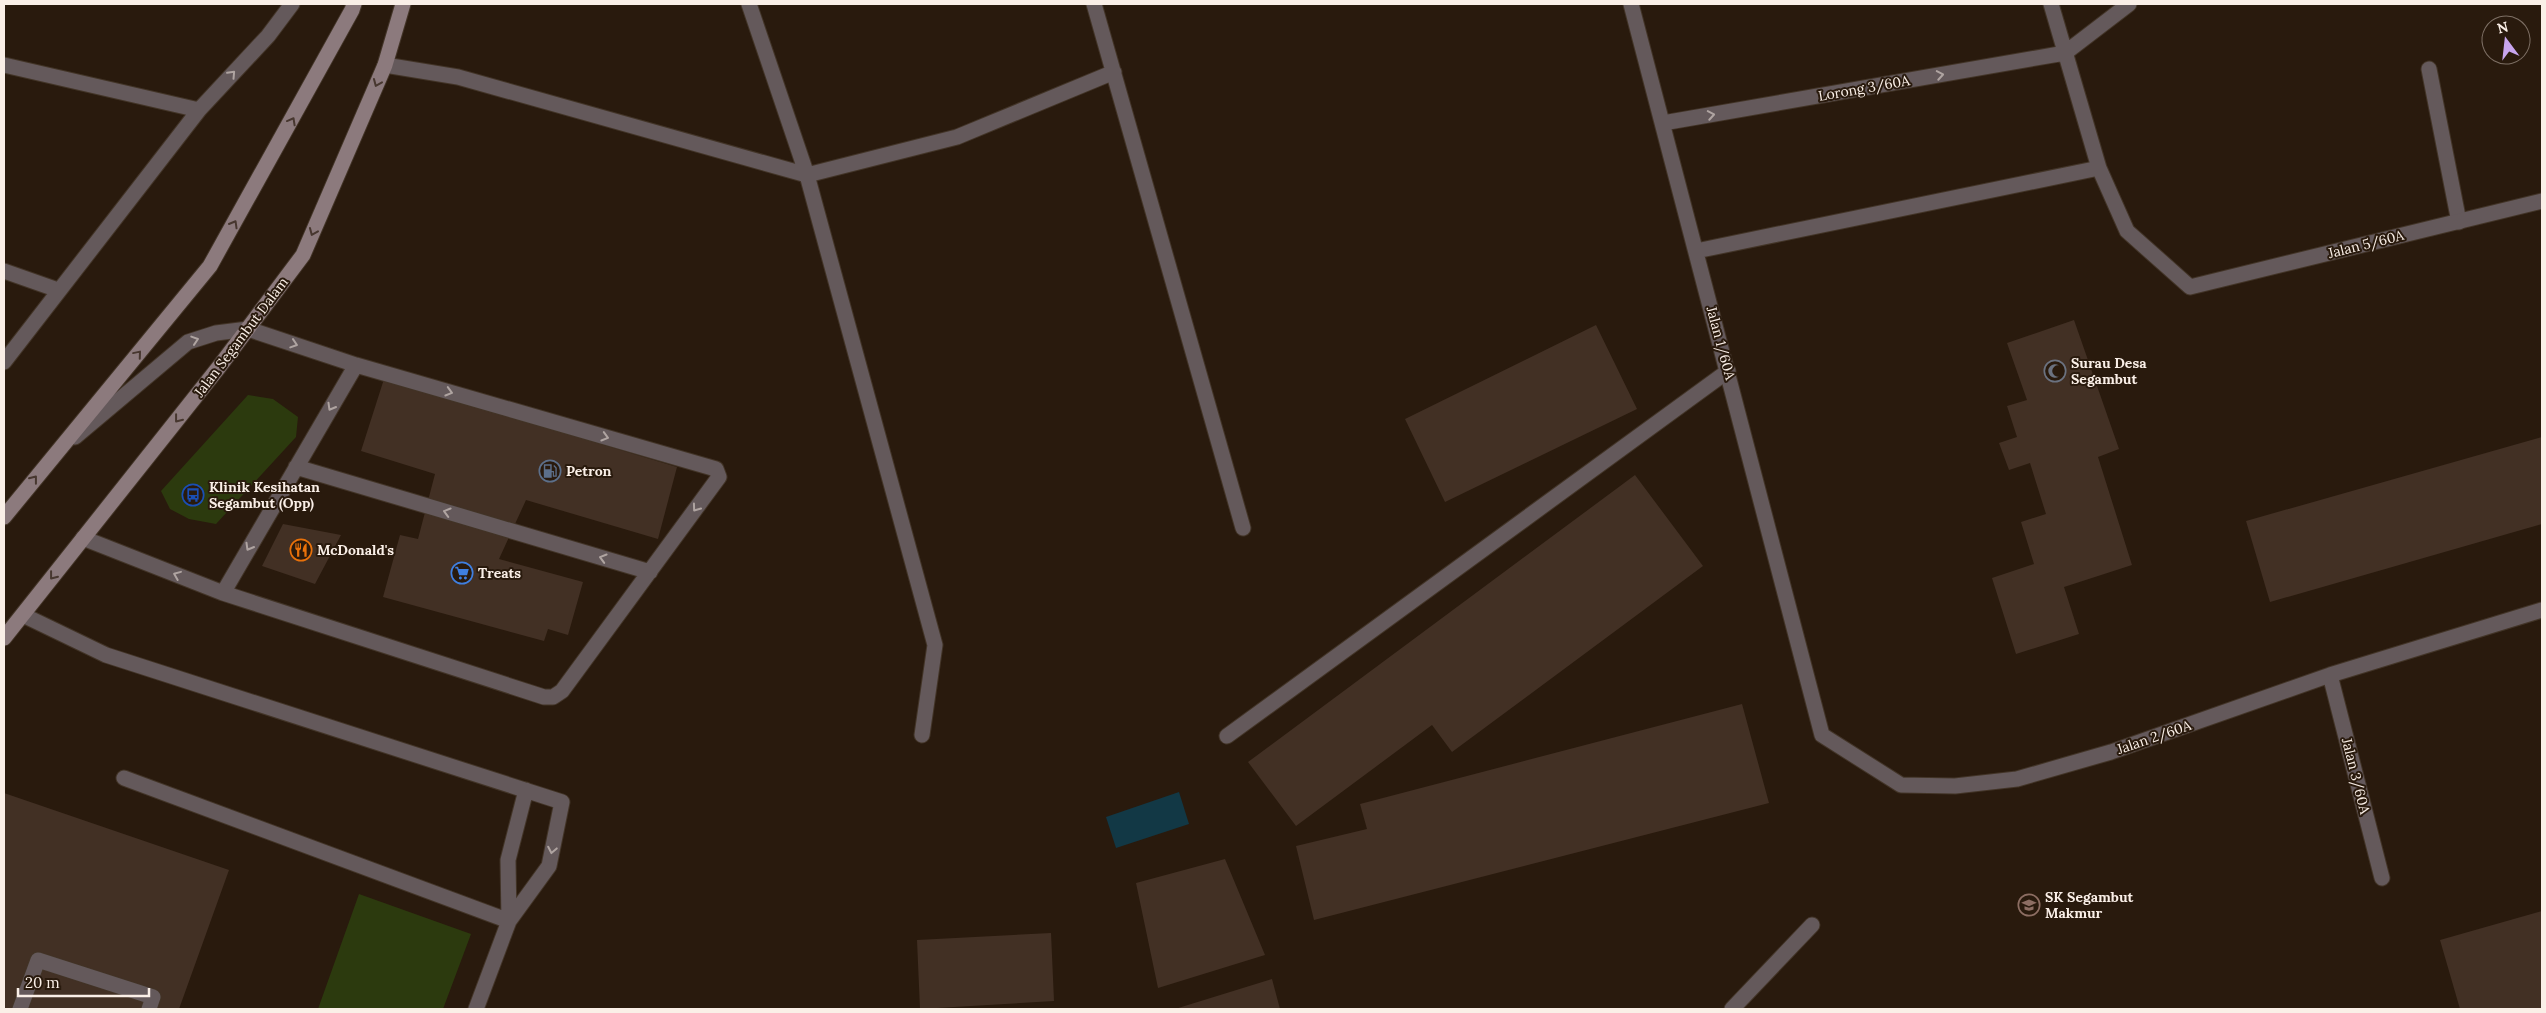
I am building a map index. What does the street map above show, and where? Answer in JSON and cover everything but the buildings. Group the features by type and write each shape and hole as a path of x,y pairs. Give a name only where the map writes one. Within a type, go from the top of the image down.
{"street":[{"path":"4,362 199,110 268,36 292,4"},
{"path":"4,517 210,266 269,163 354,4"},
{"name":"Jalan Segambut Dalam","path":"4,638 248,329 303,255 385,65 403,4"},
{"path":"749,4 807,175 935,645 922,735"},
{"path":"1094,4 1243,528"},
{"name":"Jalan 1/60A","path":"1632,4 1809,682"},
{"path":"1696,251 2099,168 2051,4"},
{"path":"2064,53 2129,4"},
{"name":"Lorong 3/60A","path":"1663,123 2064,53"},
{"path":"4,64 199,110"},
{"path":"385,65 458,77 807,175 957,137 1114,72"},
{"path":"2429,69 2459,222"},
{"name":"Jalan 5/60A","path":"2099,168 2127,231 2190,287 2542,201"},
{"path":"4,271 58,290"},
{"path":"50,459 188,342 216,333 248,329 356,365 716,469 719,477 562,691 553,697 544,696 222,593 83,538"},
{"path":"222,593 356,365"},
{"path":"1227,736 1728,371"},
{"path":"296,467 650,572"},
{"name":"Jalan 2/60A","path":"1809,682 1822,735 1901,785 1955,786 2017,780 2111,752 2330,675 2542,610"},
{"path":"4,618 23,615 106,655 562,802 549,866 509,921 476,1009"},
{"name":"Jalan 3/60A","path":"2330,675 2382,878"},
{"path":"124,778 509,921"},
{"path":"509,921 508,860 526,790"},
{"path":"1732,1009 1812,924"},
{"path":"20,1009 38,960 153,997 148,1009"}],"green space":[{"path":"248,395 273,399 298,417 296,437 216,524 189,519 170,509 161,491"},
{"path":"359,894 471,934 443,1009 318,1009"}],"water":[{"path":"1179,792 1189,824 1116,848 1106,817"}],"place":[{"name":"Surau Desa Segambut","path":"2055,371"},
{"name":"Petron","path":"550,471"},
{"name":"Klinik Kesihatan Segambut (Opp)","path":"193,495"},
{"name":"McDonald's","path":"301,550"},
{"name":"Treats","path":"462,573"},
{"name":"SK Segambut Makmur","path":"2029,905"}]}
